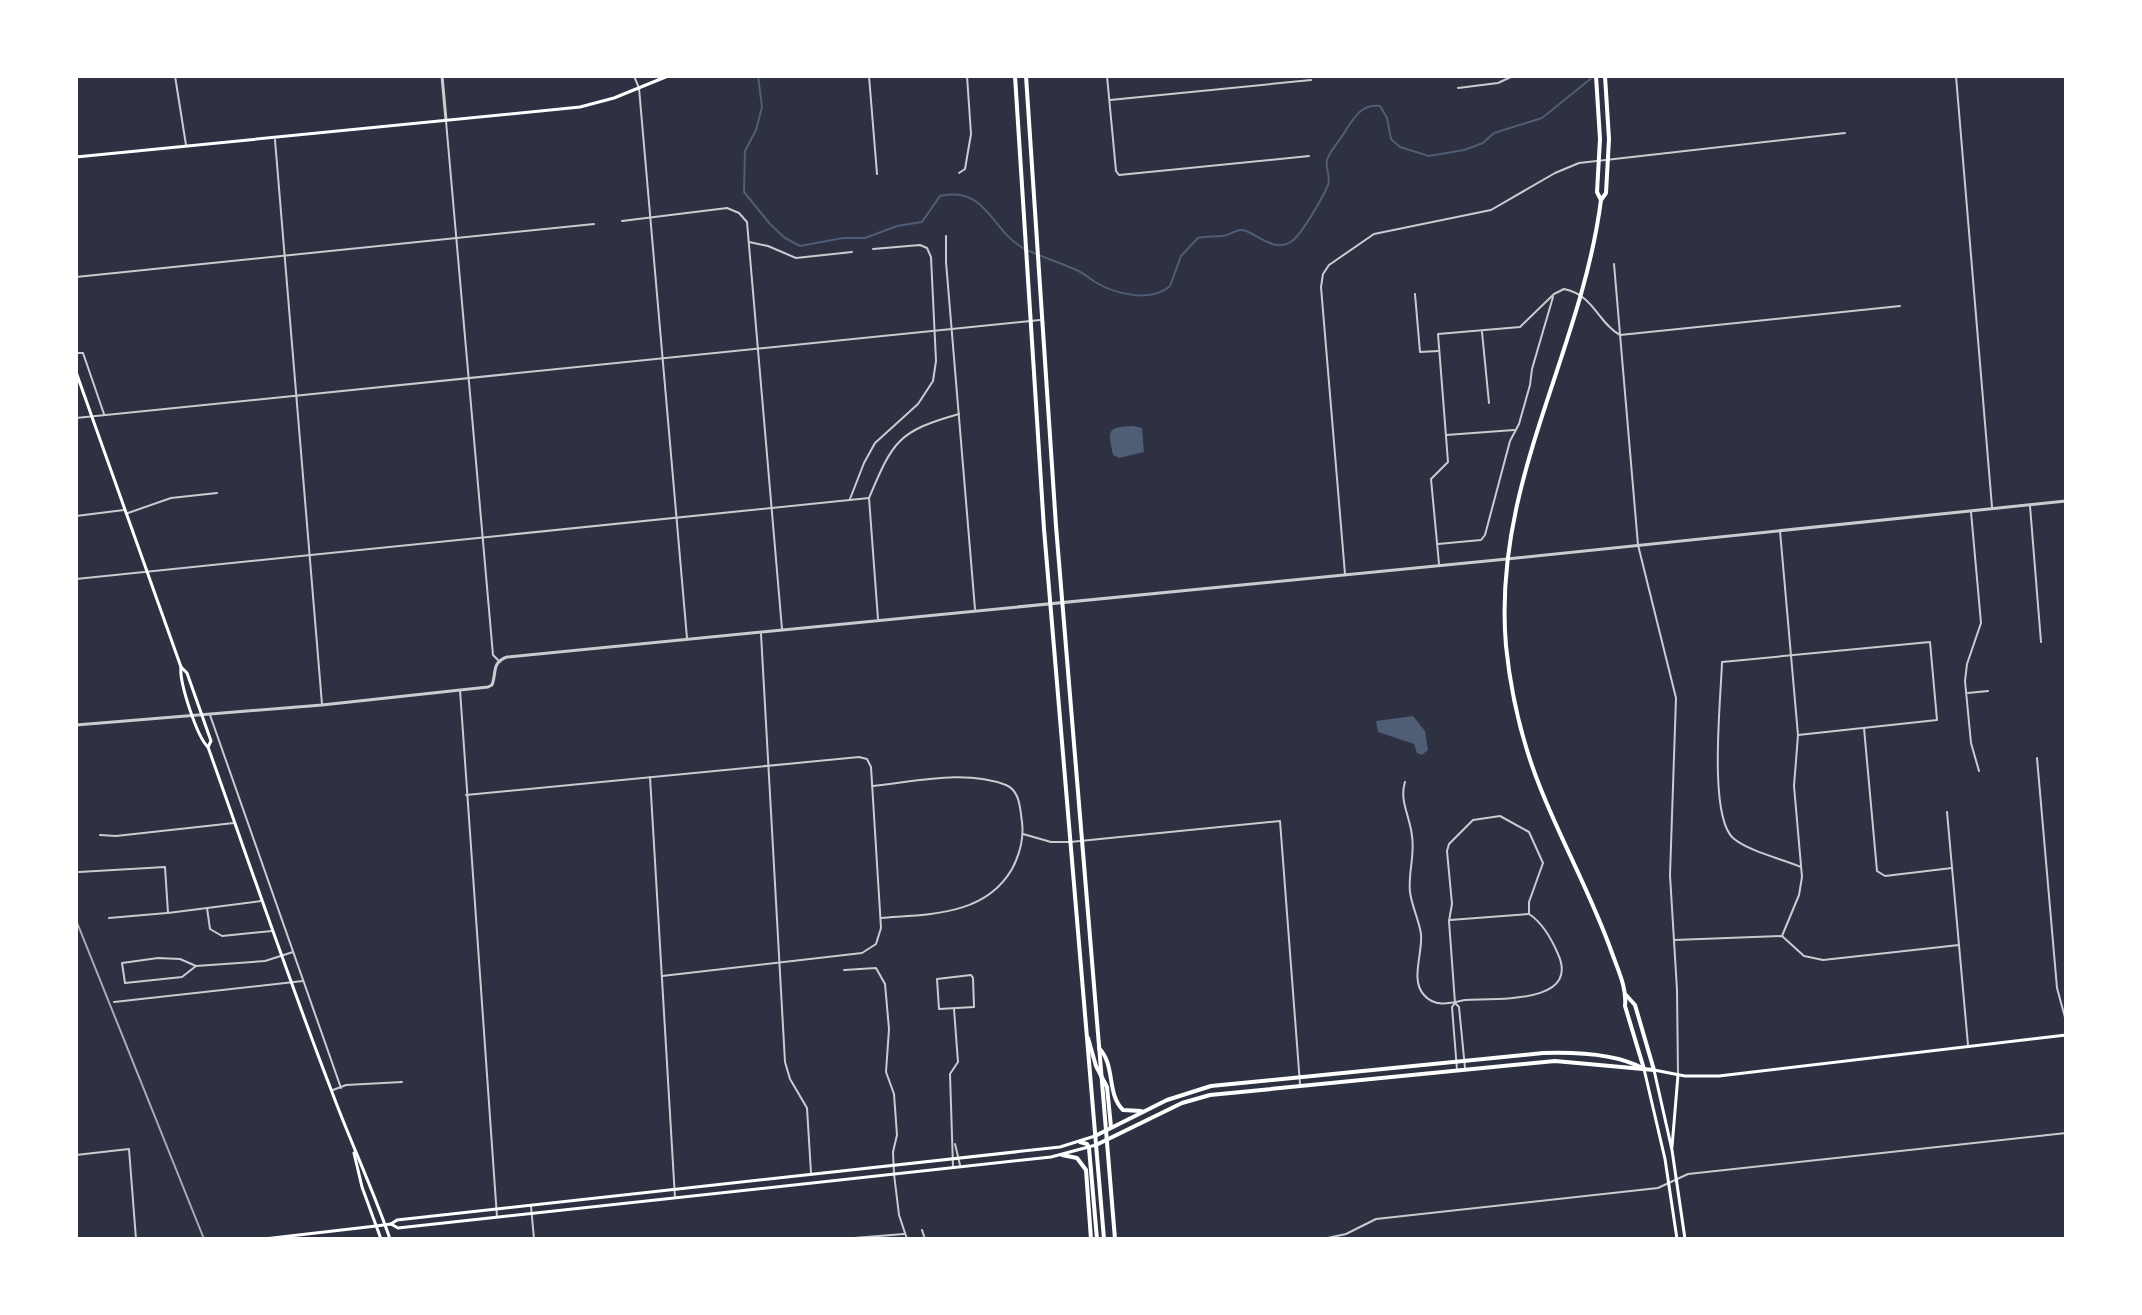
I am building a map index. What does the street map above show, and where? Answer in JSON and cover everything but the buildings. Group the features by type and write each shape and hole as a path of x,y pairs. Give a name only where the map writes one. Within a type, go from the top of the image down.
{"main road":[{"path":"76,157 580,107 605,102 668,76"},
{"path":"1015,76 1050,603 1099,1047 1115,1239"},
{"path":"1026,76 1062,602 1086,1032 1104,1239"},
{"path":"1596,76 1606,193 1601,200 1589,266 1522,478 1507,559 1506,645 1522,733 1539,785 1599,918 1626,995 1635,1005 1654,1070 1672,1150 1677,1239"},
{"path":"1601,200 1597,192 1604,159 1605,76"},
{"path":"76,372 181,667 187,673 211,741 208,747"},
{"path":"181,667 180,676 193,714 208,747 331,1091 388,1225 390,1239"},
{"path":"1626,995 1625,1006 1673,1181 1685,1239"},
{"path":"1086,1032 1108,1092 1111,1127 1113,1132 1122,1133"},
{"path":"388,1225 397,1220 811,1175 953,1167 1062,1155 1106,1141 1200,1097 1555,1061 1678,1075 1719,1076 2066,1035"},
{"path":"1099,1047 1110,1064 1119,1107 1128,1111 1144,1111"},
{"path":"264,1239 675,1199 811,1183 952,1158 1060,1147 1095,1136 1202,1087 1563,1052 1633,1063 1644,1069"},
{"path":"1672,1150 1678,1075"},
{"path":"1080,1142 1089,1148 1094,1239"},
{"path":"354,1149 362,1187 381,1239"},
{"path":"1062,1155 1077,1158 1086,1170 1094,1239"},
{"path":"811,1175 811,1183"}],"street":[{"path":"175,76 186,146"},
{"path":"442,76 493,655 498,660"},
{"path":"634,76 639,88 687,639"},
{"path":"869,76 877,174"},
{"path":"959,173 965,169 971,137 967,76"},
{"path":"1107,76 1116,171 1119,175 1309,156"},
{"path":"1458,88 1498,83 1513,76"},
{"path":"1956,76 1992,509"},
{"path":"1109,100 1311,80"},
{"path":"1345,575 1321,280 1328,266 1374,234 1491,210 1562,170 1604,159 1845,133"},
{"path":"274,137 322,705"},
{"path":"622,221 727,208 739,213 747,222 782,630"},
{"path":"76,277 594,224"},
{"path":"946,236 975,611"},
{"path":"749,242 796,258 852,252"},
{"path":"849,500 875,443 918,404 930,388 936,369 931,257 927,248 920,245 873,249"},
{"path":"1614,264 1638,545 1676,698 1670,862 1678,1005 1678,1075"},
{"path":"1439,566 1431,479 1448,462 1438,334 1520,327 1554,294 1564,289 1595,307 1614,332 1620,335 1900,306"},
{"path":"1415,294 1420,352 1439,351"},
{"path":"1437,545 1484,537 1554,294"},
{"path":"76,418 1042,320"},
{"path":"1482,330 1489,403"},
{"path":"76,353 83,353 105,415"},
{"path":"878,620 869,498 883,462 905,436 923,424 959,414"},
{"path":"1446,435 1515,430"},
{"path":"76,516 126,511 171,498 217,493"},
{"path":"76,579 869,498"},
{"path":"498,660 2066,501"},
{"path":"2030,505 2041,642"},
{"path":"1971,511 1981,623 1967,666 1966,693 1971,743 1979,771"},
{"path":"1780,531 1798,735 1794,786 1801,867 1799,895 1782,936"},
{"path":"761,632 785,1063 790,1079 807,1108 811,1175"},
{"path":"1798,735 1937,720 1930,642 1722,662 1717,775 1723,822 1730,834 1740,842 1801,867"},
{"path":"76,725 322,705 460,690 492,685 498,660"},
{"path":"460,690 497,1218"},
{"path":"1966,693 1988,691"},
{"path":"210,714 341,1088"},
{"path":"1864,728 1876,868 1885,876 1953,868"},
{"path":"466,795 861,757 870,764 880,936 868,951 662,976"},
{"path":"2037,758 2057,988 2066,1021"},
{"path":"217,773 229,769"},
{"path":"650,777 675,1199"},
{"path":"872,786 963,777 1005,785 1018,796 1023,834 1011,871 995,890 981,900 951,911 880,918"},
{"path":"1405,782 1402,801 1413,843 1410,889 1421,934 1419,984 1422,993 1431,1001 1447,1004 1455,1003 1549,991 1560,980 1562,963 1550,937 1529,914 1528,904 1543,863 1532,837 1502,816 1473,820 1448,847 1455,1003 1452,1007 1457,1071"},
{"path":"1947,812 1968,1047"},
{"path":"1023,834 1051,842 1076,841 1280,821 1300,1086"},
{"path":"100,835 116,836 235,822"},
{"path":"242,843 254,839"},
{"path":"79,872 165,867 168,913"},
{"path":"109,918 263,901"},
{"path":"207,908 210,929 219,935 273,931"},
{"path":"1449,921 1529,914"},
{"path":"1673,940 1782,936 1804,956 1823,960 1959,945"},
{"path":"196,966 182,977 125,983 122,963 158,958 180,959 196,966 265,961 294,952"},
{"path":"844,970 876,968 885,984 889,1029 886,1072 894,1095 897,1135 893,1152 894,1170 898,1208 907,1239"},
{"path":"971,976 974,1006 954,1009 939,1009 937,980 971,976"},
{"path":"114,1002 304,981"},
{"path":"1455,1003 1459,1007 1465,1070"},
{"path":"954,1009 958,1062 950,1074 954,1144 960,1166"},
{"path":"331,1091 402,1082"},
{"path":"1323,1239 1346,1234 1369,1220 1380,1218 1658,1188 1688,1174 2066,1133"},
{"path":"953,1167 951,1146 954,1144"},
{"path":"76,1155 129,1149 136,1239"},
{"path":"531,1206 534,1239"},
{"path":"922,1230 925,1239"},
{"path":"854,1238 905,1234"}],"water":[{"path":"1142,428 1144,452 1119,458 1113,455 1110,435 1113,429"},
{"path":"1413,716 1425,731 1428,750 1422,755 1417,753 1414,744 1378,732 1376,721"}],"waterway":[{"path":"758,76 762,107 756,130 745,151 744,192 785,238 800,246 843,238 865,238 897,226 922,222 940,196 956,195 978,203 1023,248 1077,270 1112,290 1133,295 1153,294 1170,286 1181,256 1198,238 1223,236 1243,230 1274,244 1292,241 1328,185 1329,155 1356,116 1366,108 1380,106 1387,118 1391,139 1400,147 1429,156 1464,150 1483,143 1494,133 1542,118 1594,76"}],"railway":[{"path":"76,920 204,1239"}]}
